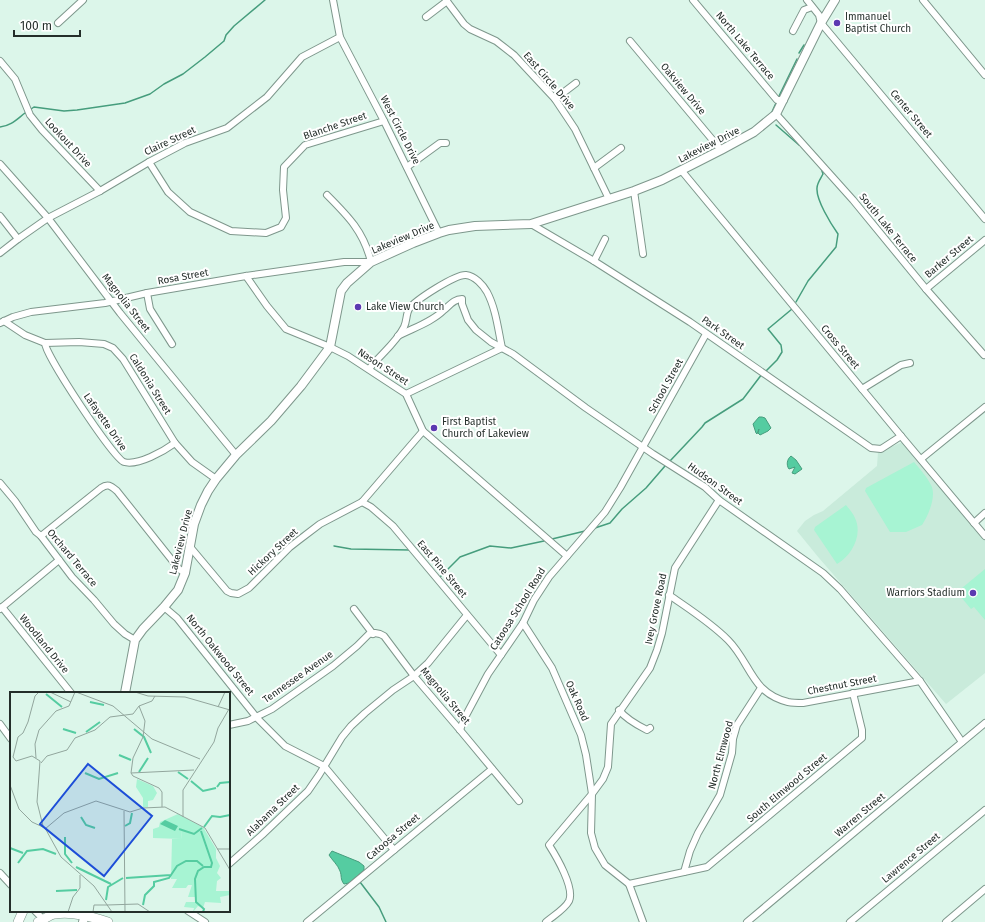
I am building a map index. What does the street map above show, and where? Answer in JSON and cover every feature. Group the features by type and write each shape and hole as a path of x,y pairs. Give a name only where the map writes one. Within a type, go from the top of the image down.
{"highway":[{"path":"18,922 23,912"},
{"path":"43,921 53,914 69,914 85,916 108,922"}],"main road":[{"name":"Lakeview Drive","path":"125,692 135,640 178,590 185,573 191,548 194,524 201,505 216,479 236,455 271,421 301,386 330,347 341,291 347,283 371,262 439,233 475,226 531,224 634,191 681,170 754,132 776,114 821,23 835,0"}],"street":[{"path":"58,23 84,0"},
{"path":"334,0 340,37"},
{"path":"426,17 446,0"},
{"name":"East Circle Drive","path":"446,0 464,24 470,29 496,41 514,55 555,99 575,129 609,199"},
{"name":"North Lake Terrace","path":"693,0 777,100 784,100"},
{"name":"Center Street","path":"807,0 819,15 821,23 985,219"},
{"path":"923,0 985,75"},
{"path":"793,31 804,10 812,7"},
{"name":"West Circle Drive","path":"340,37 384,121 439,233"},
{"name":"Claire Street","path":"0,253 48,218 100,191 149,162 185,143 227,128 267,97 302,58 340,37"},
{"name":"Oakview Drive","path":"630,41 721,150"},
{"name":"Lookout Drive","path":"0,61 15,78 30,115 42,130 100,191"},
{"path":"555,99 576,84"},
{"name":"South Lake Terrace","path":"776,114 853,200 926,290 984,355"},
{"name":"Blanche Street","path":"149,162 168,192 190,212 231,231 266,233 281,227 286,218 282,175 284,168 305,145 384,121"},
{"path":"407,167 440,143 446,143"},
{"path":"594,168 621,148"},
{"name":"Magnolia Street","path":"0,164 48,218 111,302 236,455"},
{"name":"Cross Street","path":"681,170 985,536"},
{"path":"634,191 643,254"},
{"path":"327,195 358,230 369,251 371,262"},
{"path":"0,216 18,239"},
{"name":"Park Street","path":"531,224 594,261 706,334 871,448 881,449 901,436"},
{"path":"594,261 606,239"},
{"name":"Barker Street","path":"926,290 985,240"},
{"name":"Rosa Street","path":"2,322 31,312 111,302 146,293 246,276 344,262 371,262"},
{"path":"369,369 398,336 405,326 409,309 421,298 459,276 467,275 479,281 493,304 502,348 406,394"},
{"name":"Nason Street","path":"246,276 267,306 286,329 330,347 369,369 406,394 423,431 567,556"},
{"path":"146,293 150,309 172,344"},
{"name":"Hudson Street","path":"398,336 443,311 450,303 458,299 462,299 462,304 468,320 476,330 491,342 514,354 586,408 705,487 719,500 823,573 840,589 920,681 962,742"},
{"name":"Caldonia Street","path":"2,322 25,335 45,343 92,342 104,344 113,348 123,358 175,443 192,462 216,479"},
{"name":"School Street","path":"643,447 706,334"},
{"name":"Lafayette Drive","path":"45,343 45,347 73,393 109,446 122,461 128,463 143,460 155,455 175,443"},
{"path":"862,389 901,365 910,363"},
{"path":"921,459 984,411"},
{"name":"Hickory Street","path":"191,548 227,591 234,594 239,594 249,588 290,547 320,524 362,502 423,431"},
{"name":"Catoosa School Road","path":"460,730 464,719 485,681 501,654 523,623 534,600 549,577 605,512 643,447"},
{"name":"Orchard Terrace","path":"0,483 15,500 36,532 41,536 79,586 94,600 114,624 125,634 135,640"},
{"path":"41,536 101,488 106,485 110,486 117,491 179,569 185,573"},
{"name":"Ivey Grove Road","path":"546,922 562,909 570,898 570,893 562,868 550,845 603,779 608,767 609,731 611,724 619,710 634,693 650,668 662,633 675,568 719,500"},
{"name":"East Pine Street","path":"362,502 371,507 393,526 501,654"},
{"path":"974,523 985,514"},
{"path":"1,608 59,560"},
{"name":"Chestnut Street","path":"669,594 707,621 728,640 741,654 752,677 761,688 768,694 788,702 804,703 920,681"},
{"name":"North Oakwood Street","path":"164,607 177,618 257,718 285,746 324,766"},
{"name":"Woodland Drive","path":"1,608 70,692"},
{"name":"Magnolia Street","path":"354,609 372,634 380,634 384,636 414,676 519,801"},
{"name":"Alabama Street","path":"230,863 308,791 342,737 360,717 393,690 414,676 428,663 467,615"},
{"name":"Oak Road","path":"523,623 552,668 581,736 586,755 592,794 591,833 595,848 605,865 629,884"},
{"name":"Tennessee Avenue","path":"230,725 257,718 272,709 310,683 349,653 369,634 372,634"},
{"name":"North Elmwood","path":"684,872 690,851 698,833 720,795 732,753 733,739 737,725 761,688"},
{"name":"South Elmwood Street","path":"684,872 707,867 862,738 862,730 853,693"},
{"path":"619,710 634,723 647,730 650,728"},
{"name":"Warren Street","path":"747,922 985,723"},
{"path":"0,724 10,738"},
{"path":"602,731 609,731"},
{"path":"324,766 394,850"},
{"name":"Catoosa Street","path":"307,922 492,769"},
{"name":"Lawrence Street","path":"850,922 985,810"},
{"path":"643,922 629,884 684,872"},
{"path":"0,873 10,884"},
{"path":"946,922 985,889"},
{"path":"36,912 43,921"},
{"path":"190,912 205,922"}],"shaded area":[{"path":"759,417 765,418 771,428 760,435 758,433 759,429 757,434 753,424"},
{"path":"903,442 985,539 985,673 946,704 797,531 805,521 823,511 877,466 878,452"},
{"path":"791,456 796,460 802,469 795,474 792,473 795,467 789,469 787,466 788,460"},
{"path":"914,462 925,476 933,490 931,506 922,525 906,532 890,532 865,491 866,488"},
{"path":"846,505 855,518 857,524 857,538 851,550 837,564 814,530 815,527"},
{"name":"Warriors Stadium","path":"985,569 985,620 974,607 971,609 961,597 962,588"},
{"path":"332,851 359,862 364,866 364,870 349,883 344,884 339,869 329,855"}],"waterway":[{"path":"31,109 34,107 64,111 77,110 125,103 150,94 164,84 183,74 205,57 224,41 226,35 234,26 265,0"},
{"path":"799,53 804,45"},
{"path":"779,96 797,59"},
{"path":"771,114 776,103"},
{"path":"0,127 11,124 25,113"},
{"path":"776,125 799,145"},
{"path":"796,302 808,281 836,247 838,234 824,212 817,193 818,184 823,174 821,168"},
{"path":"766,371 777,360 782,352 781,345 768,329 792,309"},
{"path":"670,461 705,423 743,399 762,374"},
{"path":"595,528 610,523 622,509 646,488 665,466"},
{"path":"552,539 585,531"},
{"path":"439,578 460,557 490,546 511,548 544,541"},
{"path":"334,546 351,549 410,550"},
{"path":"360,882 379,907 386,922"}],"place":[{"name":"Immanuel Baptist Church","path":"837,23"},
{"name":"Lake View Church","path":"358,307"},
{"name":"First Baptist Church of Lakeview","path":"434,428"},
{"name":"Warriors Stadium","path":"973,593"}]}
